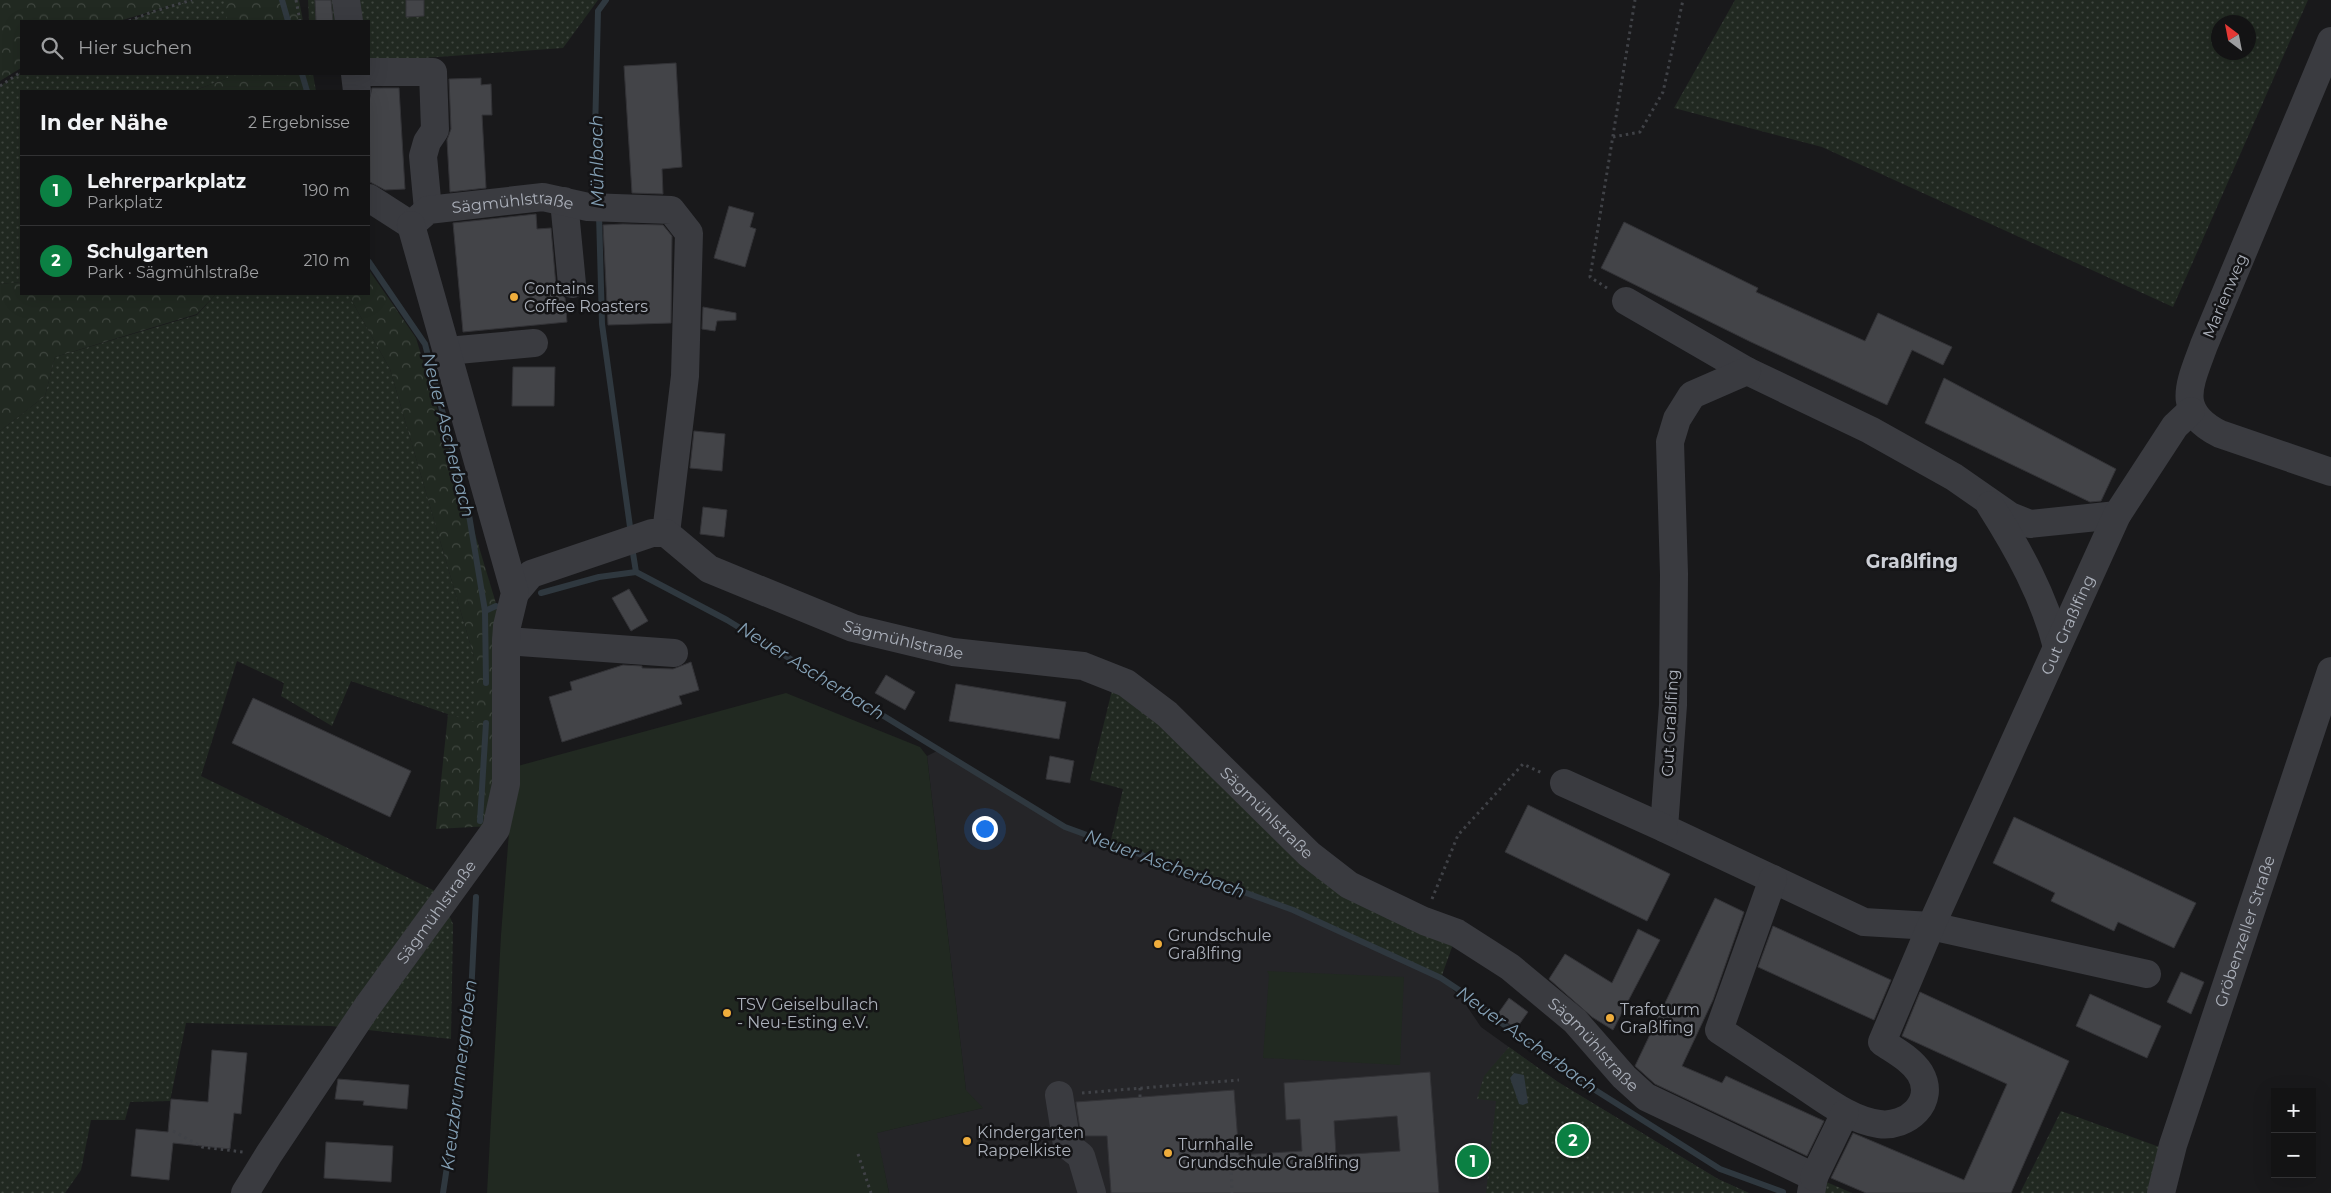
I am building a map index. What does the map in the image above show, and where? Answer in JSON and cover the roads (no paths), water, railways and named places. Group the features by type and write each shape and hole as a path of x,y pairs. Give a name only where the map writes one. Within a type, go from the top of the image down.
{"street":[{"path":"346,0 349,20"},
{"name":"Marienweg","path":"2191,411 2190,384 2204,345 2331,41"},
{"path":"370,72 433,72 435,130 423,156 420,217 370,198"},
{"path":"355,75 357,90"},
{"name":"Sägmühlstraße","path":"515,593 447,350 420,217 543,197 586,204 671,210 688,233 685,376 659,533"},
{"path":"572,284 586,204"},
{"path":"1626,301 1747,371 1870,430 1954,477 2010,516 2030,524 2117,515"},
{"path":"447,350 534,343"},
{"name":"Gut Graßlfing","path":"1664,828 1673,706 1674,574 1670,442 1677,419 1692,395 1747,371"},
{"path":"2191,411 2203,425 2220,434 2331,472"},
{"name":"Gut Graßlfing","path":"1845,1113 1878,1124 1900,1123 1916,1113 1924,1101 1925,1088 1920,1074 1911,1062 1882,1042 1931,926 2117,515 2175,426 2191,411"},
{"path":"1990,503 2027,569 2050,619 2057,647"},
{"name":"Sägmühlstraße","path":"245,1193 269,1154 368,1008 496,829 506,776 506,641 507,626 515,593 531,574 659,533"},
{"name":"Sägmühlstraße","path":"659,533 709,569 853,628 954,652 1084,666 1126,683 1167,714 1309,854 1349,885 1424,920 1457,933 1510,967 1575,1021 1624,1077 1646,1097 1812,1186"},
{"path":"506,641 674,653"},
{"name":"Gröbenzeller Straße","path":"2161,1193 2180,1126 2331,671"},
{"path":"1564,783 1773,878 1864,922 1931,926 2147,974"},
{"path":"1773,878 1719,1030 1845,1113 1812,1186"},
{"path":"1059,1095 1067,1145 1081,1156 1092,1193"}],"waterway":[{"name":"Neuer Ascherbach","path":"282,0 288,20"},
{"name":"Mühlbach","path":"598,201 595,133 598,11 606,0"},
{"name":"Neuer Ascherbach","path":"302,75 307,90"},
{"path":"599,214 602,324 631,534"},
{"name":"Neuer Ascherbach","path":"370,263 425,344 469,515 485,611 496,606"},
{"path":"632,547 636,572"},
{"name":"Neuer Ascherbach","path":"541,593 599,577 636,572 727,620 1065,827 1293,910 1441,978 1471,998 1573,1076 1720,1169 1783,1192"},
{"name":"Kreuzbrunnergraben","path":"485,611 486,683"},
{"name":"Kreuzbrunnergraben","path":"480,821 486,723"},
{"name":"Kreuzbrunnergraben","path":"443,1193 470,1015 476,897"}],"place":[{"name":"Contains Coffee Roasters","path":"514,297"},
{"name":"Grundschule Graßlfing","path":"1158,944"},
{"name":"TSV Geiselbullach - Neu-Esting e.V.","path":"727,1013"},
{"name":"Trafoturm Graßlfing","path":"1610,1018"},
{"name":"Schulgarten","path":"1573,1140"},
{"name":"Kindergarten Rappelkiste","path":"967,1141"},
{"name":"Turnhalle Grundschule Graßlfing","path":"1168,1153"},
{"name":"Lehrerparkplatz","path":"1473,1161"}],"district":[{"name":"Graßlfing","path":"1912,561"}]}
